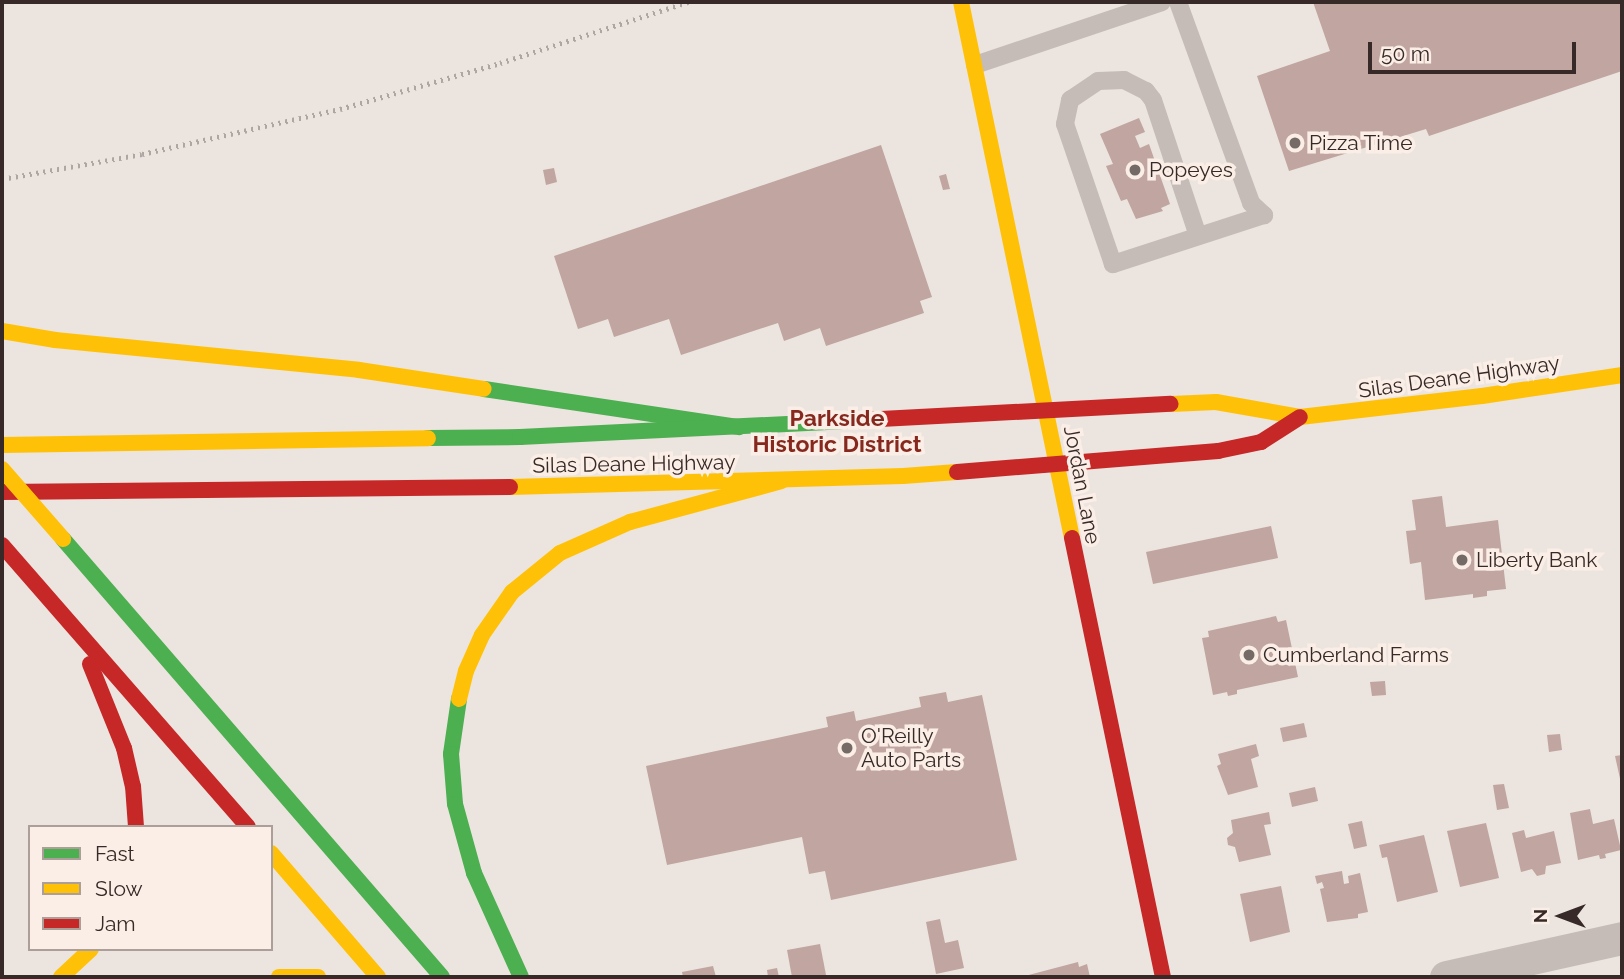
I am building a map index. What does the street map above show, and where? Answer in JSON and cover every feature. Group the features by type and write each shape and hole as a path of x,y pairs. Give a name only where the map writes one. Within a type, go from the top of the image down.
{"main road":[{"name":"Jordan Lane","path":"961,2 1163,977"},
{"path":"2,331 55,340 359,370 739,427"},
{"name":"Silas Deane Highway","path":"2,445 405,441 1216,402 1300,417 1458,399 1622,375"},
{"name":"Silas Deane Highway","path":"2,492 590,486 782,481 1056,466 1178,455 1261,442 1300,417"},
{"path":"2,470 442,977"},
{"path":"521,977 474,873 455,804 451,754 454,716 466,671 482,635 512,592 560,553 630,522 782,481"},
{"path":"2,545 246,825"},
{"path":"74,627 119,730 133,786 136,825"},
{"path":"273,855 378,977"},
{"path":"61,977 89,951"},
{"path":"279,977 318,977"}],"street":[{"path":"1446,977 1622,937"}],"lane":[{"path":"975,65 1162,2"},
{"path":"1178,2 1251,203 1264,215 1113,264 1065,124 1070,100 1098,81 1124,80 1137,85 1153,100 1198,236"}],"building":[{"path":"1313,2 1622,2 1622,71 1429,136 1426,129 1289,171 1257,76 1330,51"},
{"path":"1139,118 1145,132 1135,136 1140,148 1149,144 1170,204 1161,208 1163,211 1136,219 1127,199 1121,201 1106,166 1113,164 1100,134"},
{"path":"881,145 932,297 920,301 924,313 826,346 820,328 784,341 778,323 681,355 669,319 614,337 608,319 578,329 554,256"},
{"path":"554,168 557,182 546,185 543,170"},
{"path":"946,174 950,189 943,190 939,176"},
{"path":"1442,496 1446,527 1498,520 1506,589 1487,591 1487,596 1473,598 1473,594 1425,600 1421,562 1410,564 1406,531 1416,530 1412,500"},
{"path":"1271,526 1278,558 1153,584 1146,552"},
{"path":"1276,616 1278,622 1286,620 1298,677 1237,690 1237,694 1228,696 1227,692 1213,695 1202,638 1209,637 1208,631"},
{"path":"1385,681 1386,695 1372,696 1370,682"},
{"path":"946,692 948,702 982,695 1017,860 831,900 825,871 809,874 802,837 667,865 646,766 828,727 826,717 854,711 856,721 921,707 919,697"},
{"path":"1304,723 1307,737 1283,742 1280,728"},
{"path":"1560,734 1562,750 1549,752 1547,735"},
{"path":"1256,744 1259,756 1251,759 1258,787 1228,795 1217,766 1221,764 1218,754"},
{"path":"1622,755 1622,783 1621,783 1615,756"},
{"path":"1504,784 1509,808 1497,810 1493,785"},
{"path":"1315,787 1318,801 1292,807 1289,793"},
{"path":"1590,809 1593,824 1614,819 1621,850 1605,854 1606,858 1600,859 1599,855 1578,860 1570,813"},
{"path":"1269,812 1271,824 1264,825 1271,855 1239,862 1235,847 1228,845 1227,838 1233,833 1231,820"},
{"path":"1362,821 1367,846 1354,849 1348,824"},
{"path":"1486,823 1499,878 1460,887 1447,831"},
{"path":"1524,830 1526,838 1554,831 1561,863 1546,866 1545,874 1537,876 1532,869 1521,872 1512,833"},
{"path":"1424,835 1438,892 1397,902 1387,857 1382,858 1379,845"},
{"path":"1342,871 1344,884 1349,883 1348,876 1360,873 1368,912 1358,914 1358,918 1327,922 1320,889 1324,888 1322,882 1317,884 1315,876"},
{"path":"1281,886 1290,932 1250,942 1240,894"},
{"path":"940,919 945,943 958,940 964,968 936,974 926,922"},
{"path":"820,944 826,975 792,977 787,950"},
{"path":"1078,962 1079,967 1087,964 1090,977 1021,977"},
{"path":"713,966 716,977 683,977 682,972"},
{"path":"777,968 779,977 768,977 767,970"}],"railway":[{"path":"2,179 142,154 340,109 500,63 688,2"}],"traffic: fast":[{"path":"484,389 739,427"},
{"path":"428,438 520,437 843,421"},
{"path":"63,539 442,977"},
{"path":"459,699 451,754 455,804 474,873 521,977"}],"traffic: slow":[{"path":"961,2 1072,538"},
{"path":"2,331 55,340 359,370 484,389"},
{"path":"1171,404 1216,402 1300,417 1482,396 1622,375"},
{"path":"2,445 428,438"},
{"path":"2,469 63,539"},
{"path":"510,487 903,476 957,472"},
{"path":"459,699 466,671 482,635 512,592 560,553 630,522 782,481"},
{"path":"273,855 378,977"},
{"path":"61,977 89,951"},
{"path":"279,977 318,977"}],"traffic: jam":[{"path":"843,421 1171,404"},
{"path":"957,472 1218,451 1261,442 1300,417"},
{"path":"2,492 510,487"},
{"path":"1072,538 1163,977"},
{"path":"2,545 246,825"},
{"path":"90,664 124,748 133,786 136,825"}],"place":[{"name":"Pizza Time","path":"1295,143"},
{"name":"Popeyes","path":"1135,170"},
{"name":"Liberty Bank","path":"1462,560"},
{"name":"Cumberland Farms","path":"1249,655"},
{"name":"O'Reilly Auto Parts","path":"847,748"}],"district":[{"name":"Parkside Historic District","path":"837,431"}]}
